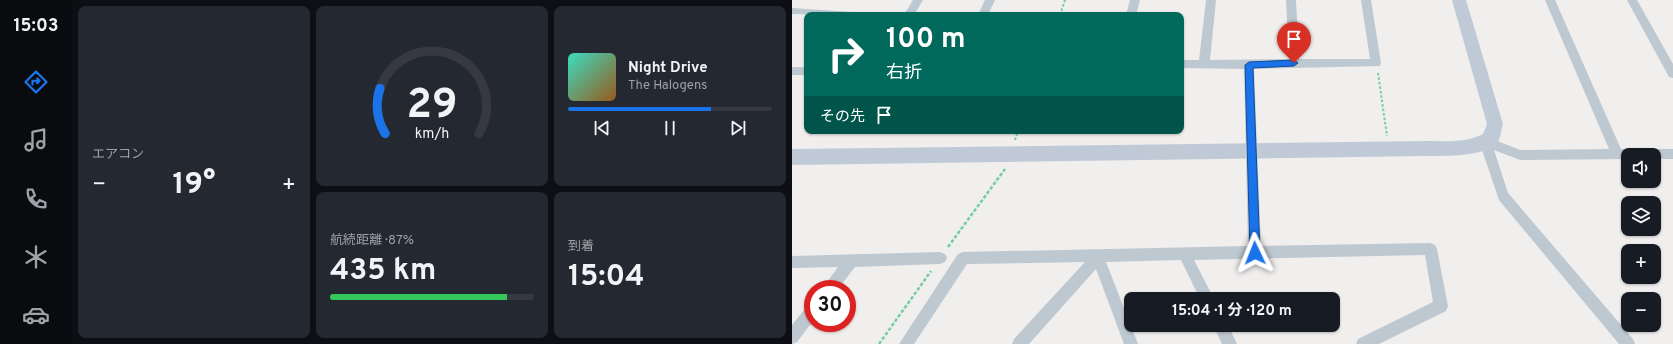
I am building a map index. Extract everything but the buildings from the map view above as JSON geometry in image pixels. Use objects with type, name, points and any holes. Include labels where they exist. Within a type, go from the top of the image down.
[{"type":"street","points":[[911,12],[918,0]]},
{"type":"street","points":[[984,12],[990,0]]},
{"type":"street","points":[[1132,12],[1135,0]]},
{"type":"street","points":[[1204,64],[1211,0]]},
{"type":"street","points":[[1291,0],[1294,63]]},
{"type":"street","points":[[1184,64],[1249,65],[1294,63],[1376,63],[1366,0]]},
{"type":"street","points":[[792,158],[1467,147],[1481,145],[1490,138],[1495,124],[1459,0]]},
{"type":"street","points":[[1550,0],[1617,154]]},
{"type":"street","points":[[1632,0],[1673,74]]},
{"type":"street","points":[[792,11],[807,12]]},
{"type":"street","points":[[1249,65],[1255,253]]},
{"type":"street","points":[[792,71],[804,71]]},
{"type":"street","points":[[1485,141],[1520,154],[1673,154]]},
{"type":"street","points":[[1485,141],[1503,196],[1628,344]]},
{"type":"street","points":[[906,344],[963,258],[1098,257],[1430,249],[1441,306],[1363,344]]},
{"type":"street","points":[[1185,255],[1204,292]]},
{"type":"street","points":[[1019,344],[1098,257]]},
{"type":"street","points":[[1098,257],[1131,344]]},
{"type":"street","points":[[792,262],[940,258]]},
{"type":"street","points":[[836,280],[851,261]]},
{"type":"street","points":[[792,337],[804,322]]},
{"type":"street","points":[[1224,332],[1230,344]]},
{"type":"path","points":[[1061,12],[1065,0]]},
{"type":"path","points":[[1376,63],[1387,136]]},
{"type":"path","points":[[1015,142],[1017,134]]},
{"type":"route","points":[[1255,253],[1249,65],[1294,63]]}]
